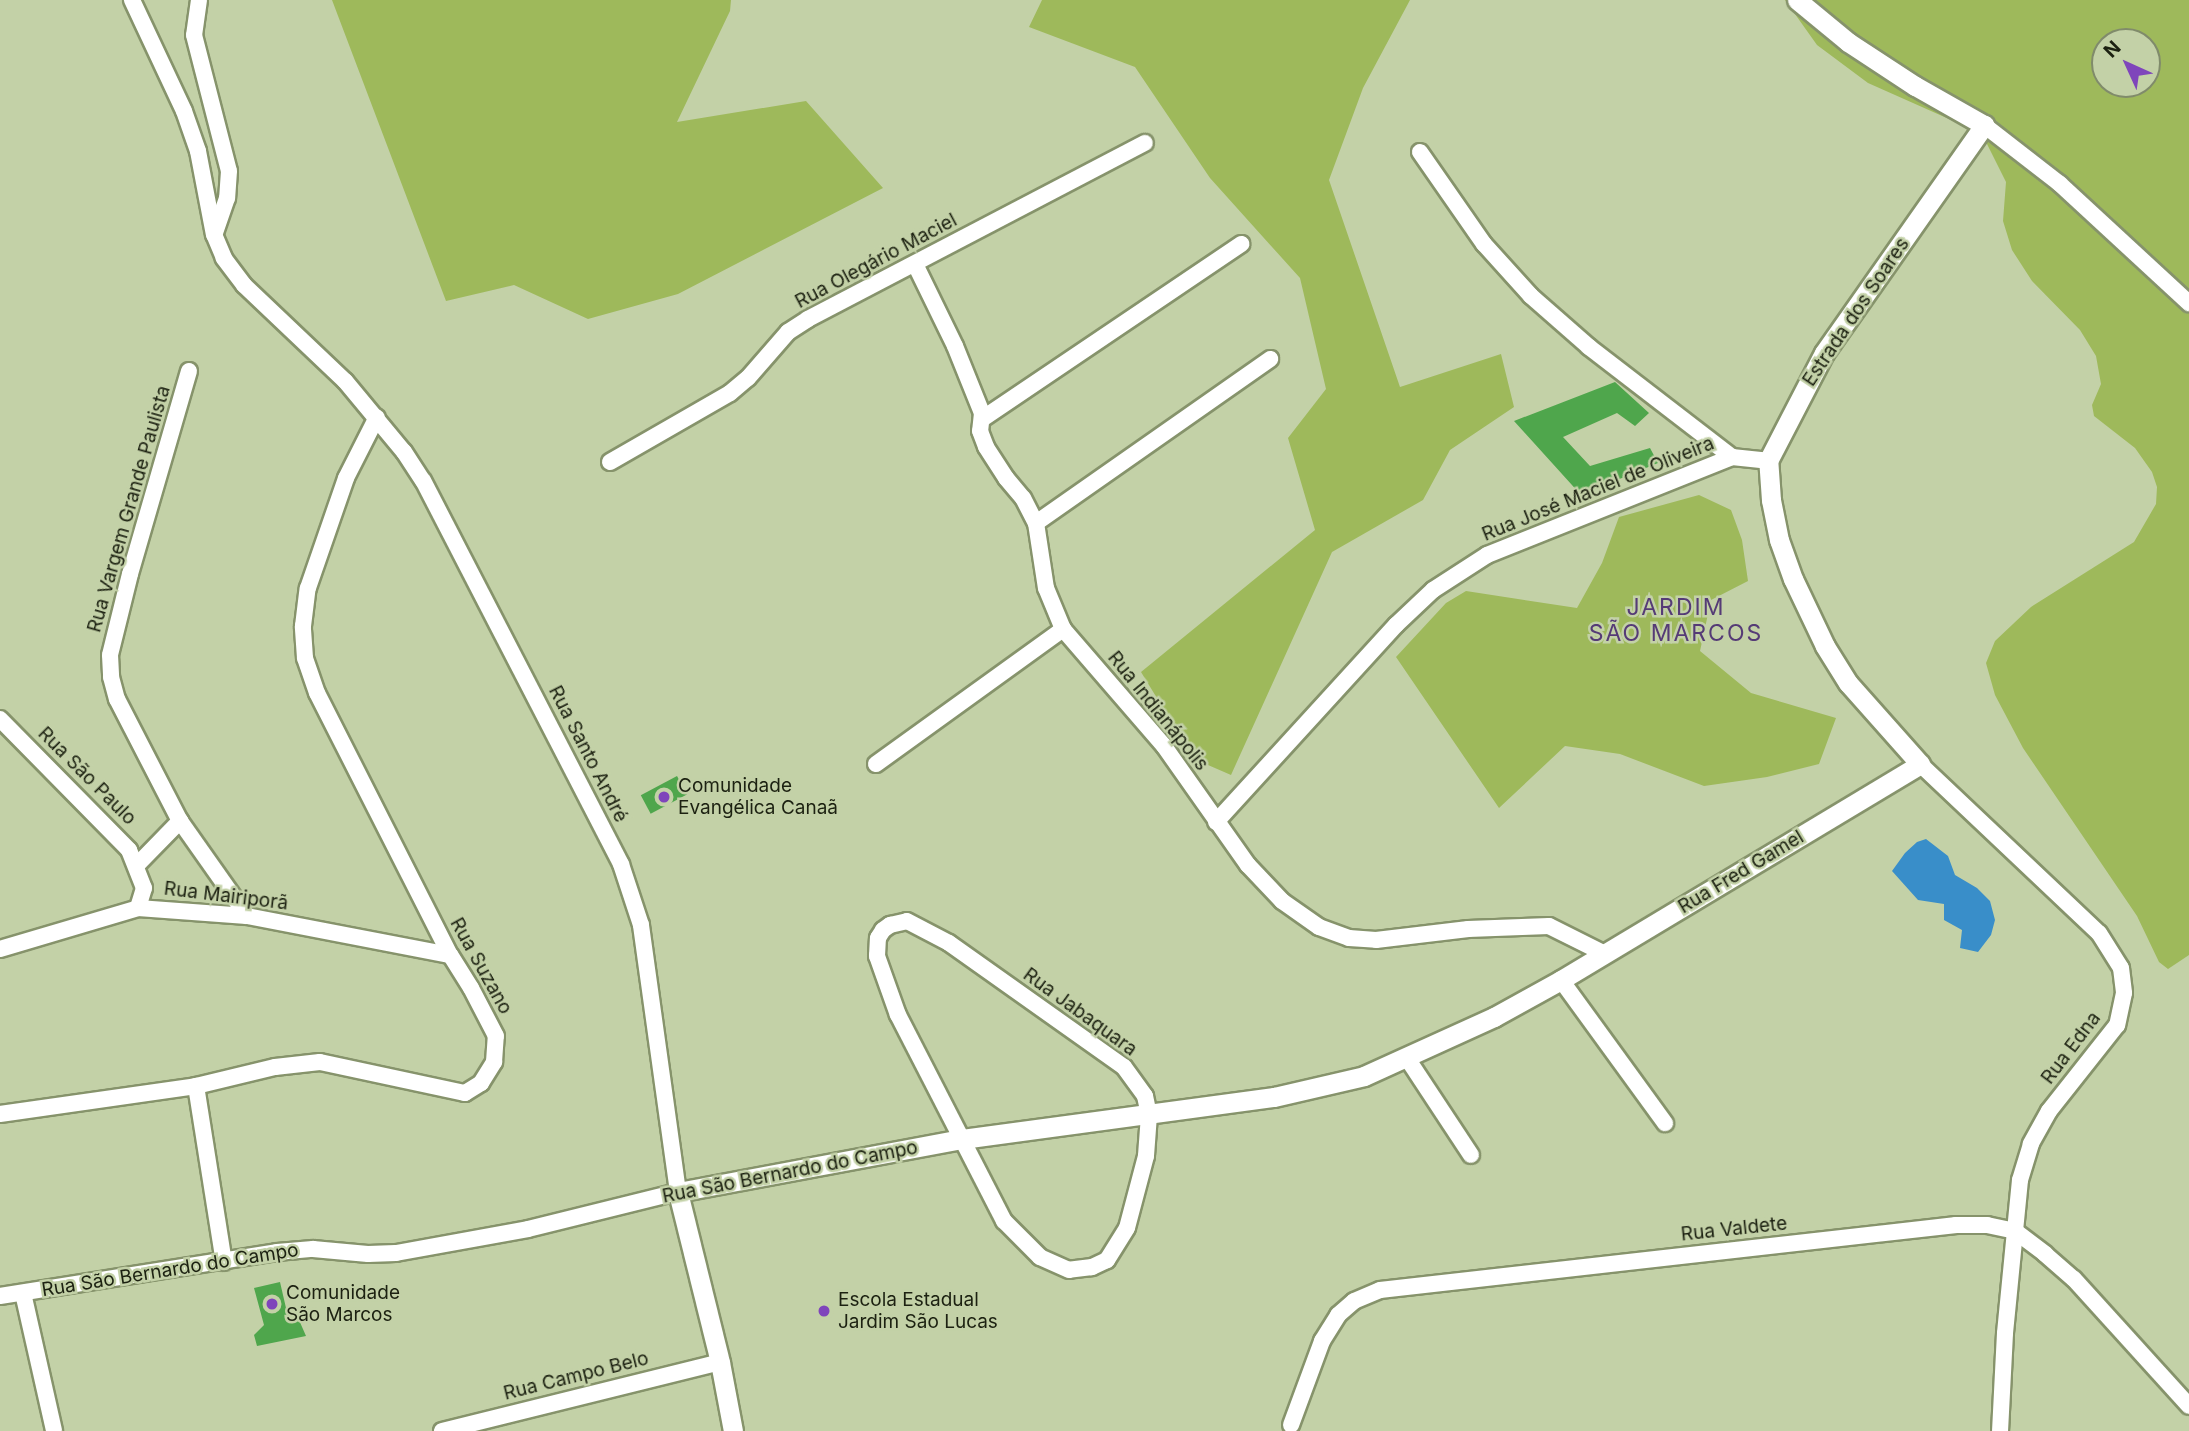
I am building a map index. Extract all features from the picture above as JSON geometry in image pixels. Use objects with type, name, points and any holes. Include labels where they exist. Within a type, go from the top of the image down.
[{"type":"street","name":"Rua Santo André","points":[[132,0],[184,111],[198,151],[214,235],[224,258],[244,285],[345,380],[377,417],[424,481],[621,864],[643,937],[678,1192]]},
{"type":"street","points":[[199,0],[194,34],[229,171],[227,198],[214,235]]},
{"type":"street","points":[[1797,0],[1859,50],[1984,125],[2060,184],[2189,303]]},
{"type":"street","name":"Estrada dos Soares","points":[[1920,764],[1848,683],[1825,646],[1793,579],[1780,540],[1771,500],[1769,461],[1824,353],[1984,125]]},
{"type":"street","name":"Rua Olegário Maciel","points":[[610,462],[707,409],[730,393],[748,378],[788,332],[808,319],[1145,143]]},
{"type":"street","points":[[1420,152],[1484,244],[1531,296],[1589,347],[1732,457]]},
{"type":"street","points":[[982,419],[1241,244]]},
{"type":"street","name":"Rua Indianápolis","points":[[915,264],[956,346],[982,413],[980,431],[986,447],[1023,498],[1036,523],[1046,587],[1063,629],[1164,746],[1248,865],[1282,901],[1319,927],[1349,939],[1376,940],[1468,929],[1549,926],[1605,954]]},
{"type":"street","points":[[1036,523],[1270,359]]},
{"type":"street","name":"Rua Vargem Grande Paulista","points":[[189,371],[130,574],[110,655],[117,699],[180,821],[247,915]]},
{"type":"street","name":"Rua Suzano","points":[[0,1114],[196,1086],[275,1067],[320,1062],[465,1093],[481,1083],[494,1062],[496,1036],[450,955],[317,694],[305,658],[303,626],[308,588],[346,478],[377,417]]},
{"type":"street","name":"Rua José Maciel de Oliveira","points":[[1216,822],[1325,700],[1433,590],[1488,555],[1732,457],[1769,461]]},
{"type":"street","points":[[876,764],[1063,629]]},
{"type":"street","name":"Rua São Paulo","points":[[0,719],[120,837],[137,865],[144,888],[138,908]]},
{"type":"street","name":"Rua Fred Gamel","points":[[1561,980],[1920,764]]},
{"type":"street","name":"Rua Edna","points":[[1920,764],[2099,933],[2121,968],[2124,993],[2117,1025],[2049,1111],[2031,1144],[2020,1180],[2000,1431]]},
{"type":"street","points":[[137,865],[180,821]]},
{"type":"street","name":"Rua Mairiporã","points":[[0,949],[138,908],[247,915],[450,955]]},
{"type":"street","name":"Rua Jabaquara","points":[[907,921],[938,936],[1124,1067],[1145,1096],[1149,1115],[1146,1156],[1127,1228],[1107,1260],[1092,1267],[1069,1270],[1040,1257],[1020,1241],[1004,1221],[898,1015],[877,956],[878,938],[883,930],[898,922],[907,921]]},
{"type":"street","points":[[1561,980],[1665,1123]]},
{"type":"street","name":"Rua São Bernardo do Campo","points":[[0,1296],[313,1249],[368,1254],[396,1253],[528,1228],[678,1192],[961,1139],[1149,1115],[1325,1087],[1407,1058],[1561,980]]},
{"type":"street","points":[[1407,1058],[1471,1155]]},
{"type":"street","points":[[196,1086],[224,1262]]},
{"type":"street","points":[[678,1192],[720,1362],[733,1431]]},
{"type":"street","name":"Rua Valdete","points":[[1291,1425],[1322,1341],[1338,1315],[1354,1301],[1380,1290],[1946,1226],[1987,1225],[2015,1231],[2074,1279],[2189,1406]]},
{"type":"street","points":[[23,1293],[54,1431]]},
{"type":"street","name":"Rua Campo Belo","points":[[442,1431],[720,1362]]},
{"type":"green space","points":[[332,0],[731,0],[730,11],[677,122],[806,101],[883,188],[678,294],[588,319],[514,285],[446,301]]},
{"type":"green space","points":[[1042,0],[1410,0],[1363,88],[1329,180],[1400,387],[1501,354],[1514,407],[1450,450],[1423,500],[1332,552],[1231,775],[1208,765],[1174,726],[1141,672],[1315,530],[1288,438],[1326,389],[1300,278],[1210,178],[1135,67],[1029,27]]},
{"type":"green space","points":[[1785,0],[2189,0],[2189,955],[2168,969],[2159,962],[2137,916],[2023,748],[1995,695],[1986,663],[1995,641],[2031,607],[2134,542],[2156,504],[2157,487],[2152,472],[2135,448],[2094,416],[2092,405],[2101,384],[2096,356],[2080,330],[2032,281],[2012,250],[2003,221],[2006,182],[1987,144],[1958,123],[1868,83],[1817,45]]},
{"type":"green space","points":[[1699,495],[1731,510],[1742,540],[1748,581],[1711,600],[1700,651],[1751,693],[1836,718],[1819,764],[1767,777],[1704,786],[1620,754],[1565,746],[1499,808],[1396,657],[1446,603],[1466,591],[1577,608],[1602,563],[1619,517]]},
{"type":"water","points":[[1926,839],[1948,856],[1955,875],[1977,888],[1990,901],[1995,920],[1991,935],[1978,952],[1960,948],[1962,930],[1944,920],[1944,904],[1918,900],[1892,871],[1905,853],[1917,842]]},
{"type":"building","points":[[1615,382],[1649,413],[1635,426],[1617,413],[1563,437],[1590,466],[1650,448],[1658,463],[1581,495],[1514,421]]},
{"type":"building","name":"Comunidade Evangélica Canaã","points":[[677,776],[687,795],[651,814],[641,795]]},
{"type":"building","name":"Comunidade São Marcos","points":[[280,1282],[289,1321],[299,1320],[306,1336],[257,1346],[254,1335],[264,1325],[254,1288]]},
{"type":"place","name":"Comunidade Evangélica Canaã","points":[[664,797]]},
{"type":"place","name":"Comunidade São Marcos","points":[[272,1304]]},
{"type":"place","name":"Escola Estadual Jardim São Lucas","points":[[824,1311]]},
{"type":"district","name":"JARDIM SÃO MARCOS","points":[[1676,620]]}]
